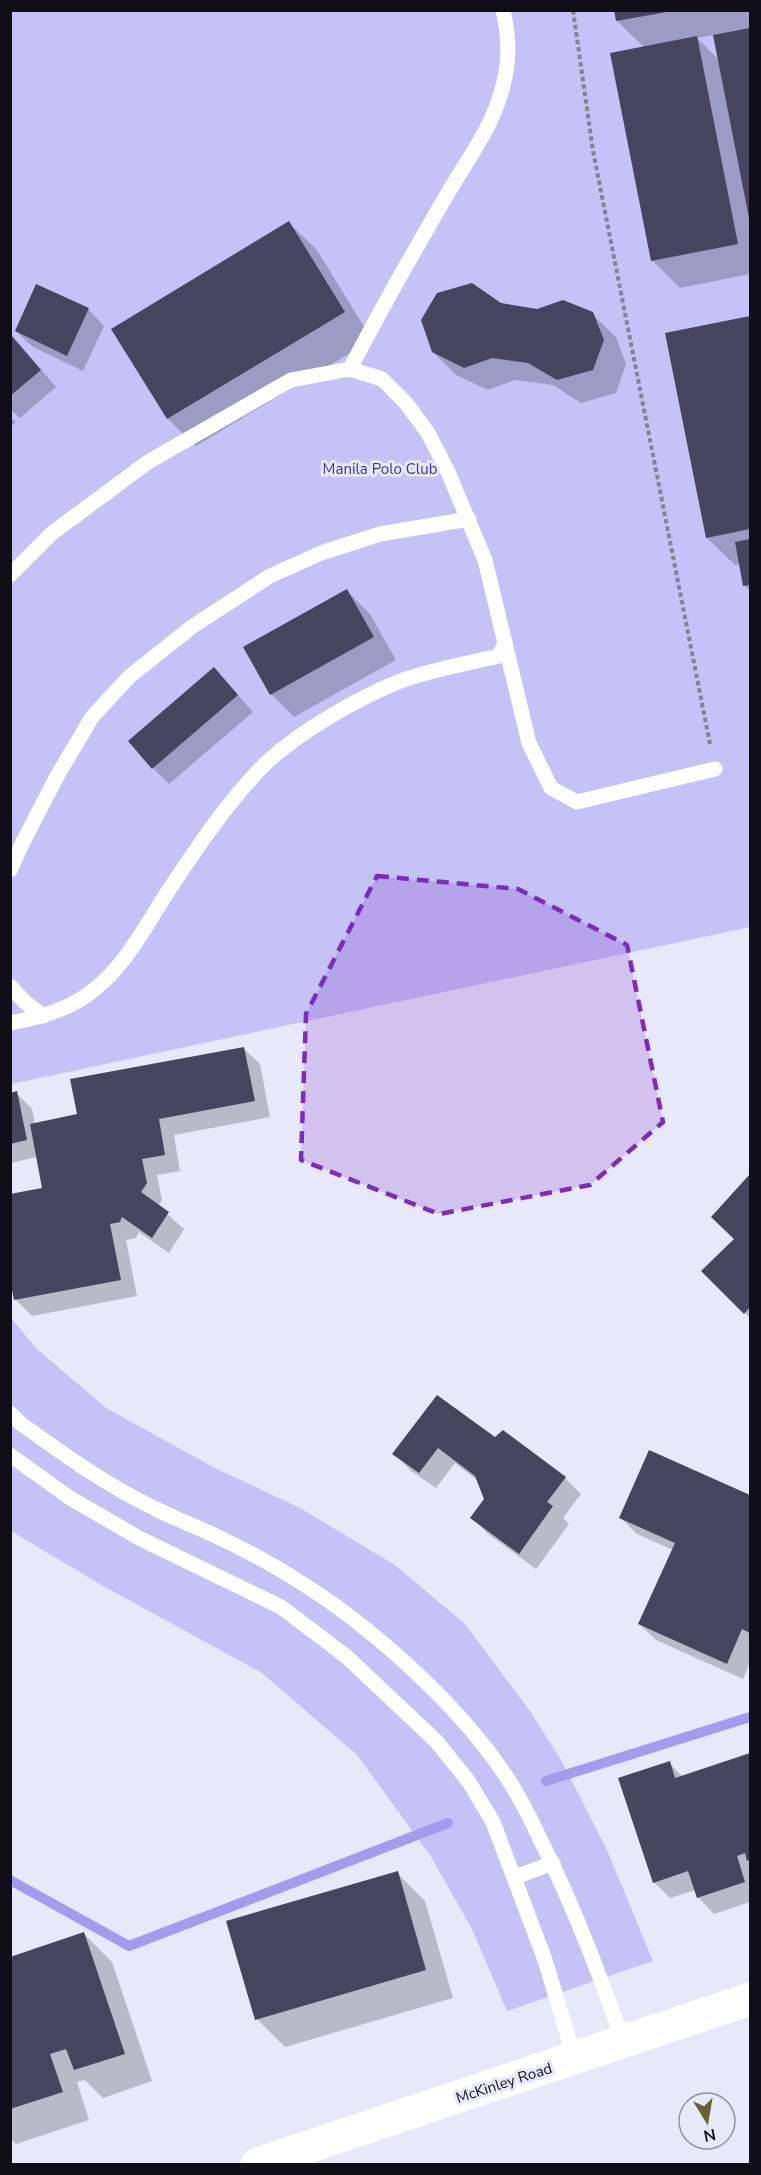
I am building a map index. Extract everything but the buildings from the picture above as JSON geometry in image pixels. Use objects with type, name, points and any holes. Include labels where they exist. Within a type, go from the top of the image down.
[{"type":"main road","name":"McKinley Road","points":[[257,2164],[575,2060],[750,1999]]},
{"type":"lane","points":[[350,369],[385,301],[500,98],[507,70],[509,39],[503,10]]},
{"type":"lane","points":[[10,575],[51,534],[148,462],[291,380],[350,369],[382,379],[406,403],[428,434],[448,472],[485,560],[530,743],[551,788],[577,802],[715,769]]},
{"type":"lane","points":[[10,870],[56,778],[92,717],[130,676],[193,626],[270,576],[321,553],[380,534],[469,519]]},
{"type":"lane","points":[[10,1023],[43,1016],[87,996],[116,970],[138,942],[216,820],[261,768],[299,737],[351,706],[398,682],[499,656],[505,643]]},
{"type":"lane","points":[[10,986],[43,1016]]},
{"type":"lane","points":[[10,1413],[20,1423],[88,1472],[153,1508],[226,1540],[301,1582],[369,1632],[428,1684],[499,1765],[525,1808],[552,1863],[590,1952],[624,2043]]},
{"type":"lane","points":[[10,1455],[70,1498],[139,1538],[281,1607],[347,1657],[436,1742],[469,1782],[494,1822],[545,1960],[575,2060]]},
{"type":"lane","points":[[515,1877],[552,1863]]},
{"type":"path","points":[[573,10],[593,150],[715,769]]},
{"type":"highlighted area","points":[[377,876],[518,889],[627,945],[663,1122],[590,1185],[439,1214],[301,1160],[306,1014]]},
{"type":"green space","name":"Manila Polo Club","points":[[10,11],[750,11],[750,927],[11,1084]]},
{"type":"green space","points":[[10,1317],[37,1349],[106,1408],[215,1468],[300,1508],[395,1565],[465,1624],[530,1711],[561,1760],[607,1850],[653,1961],[507,2011],[472,1929],[430,1855],[357,1755],[262,1673],[105,1587],[11,1531]]},
{"type":"waterway","points":[[546,1781],[750,1717]]},
{"type":"waterway","points":[[10,1880],[129,1946],[448,1823]]}]
